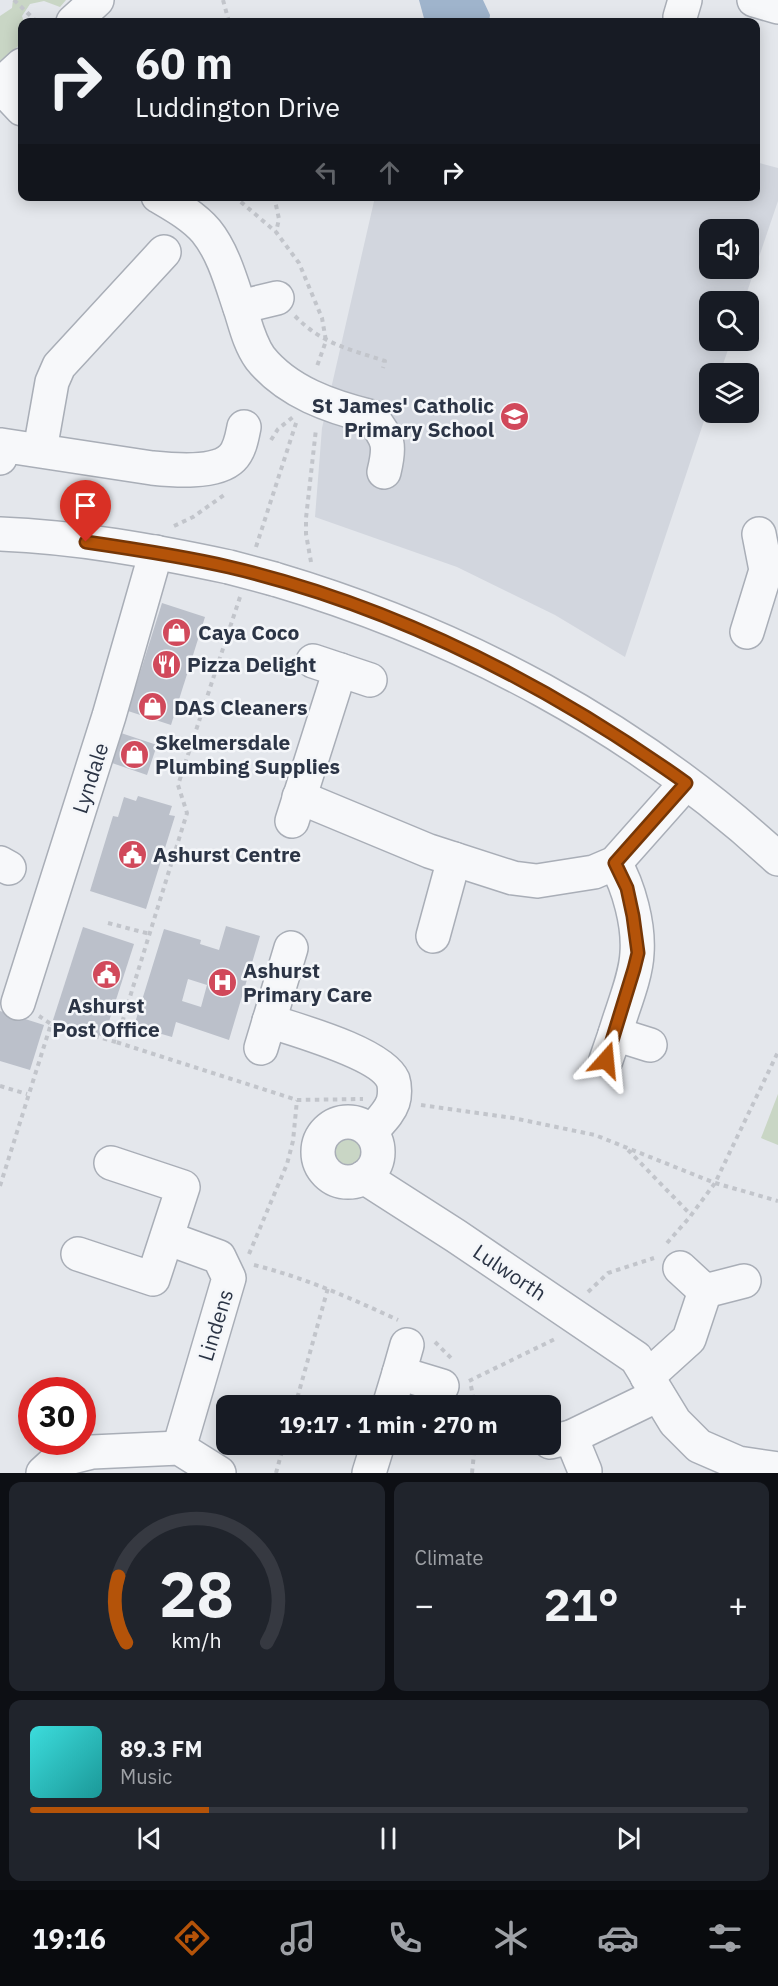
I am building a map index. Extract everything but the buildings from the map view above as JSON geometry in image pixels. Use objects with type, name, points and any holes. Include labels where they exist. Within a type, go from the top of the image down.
[{"type":"street","points":[[78,18],[98,0]]},
{"type":"street","points":[[754,0],[778,7]]},
{"type":"street","points":[[18,69],[0,85],[18,105]]},
{"type":"street","points":[[166,201],[180,209],[207,232],[222,260],[249,335],[261,358],[281,378],[296,400],[324,416],[372,417],[387,438],[389,453],[384,472]]},
{"type":"street","points":[[40,450],[52,382],[59,366],[164,252]]},
{"type":"street","points":[[240,307],[285,307]]},
{"type":"street","points":[[0,458],[0,445],[152,468],[189,470],[218,466],[232,458],[241,440],[244,427]]},
{"type":"street","points":[[0,534],[40,536],[156,552],[242,558],[274,579],[372,611],[465,650],[570,706],[686,783],[731,817],[778,859]]},
{"type":"street","points":[[747,632],[772,569],[759,534]]},
{"type":"street","name":"Lyndale","points":[[18,1003],[110,716],[156,552]]},
{"type":"street","points":[[341,670],[296,809],[513,878],[537,881],[594,872],[615,863],[686,783]]},
{"type":"street","points":[[433,936],[454,859]]},
{"type":"street","points":[[615,863],[627,888],[638,953],[610,1047],[650,1045]]},
{"type":"street","points":[[291,948],[265,1035],[336,1043],[379,1065],[387,1072],[393,1080],[395,1091],[393,1102],[371,1132]]},
{"type":"street","points":[[352,1122],[371,1132],[378,1147],[378,1156],[376,1165],[364,1178],[344,1182],[334,1179],[320,1163],[318,1153],[320,1143],[324,1134],[332,1127],[352,1122]]},
{"type":"street","points":[[78,1254],[153,1279],[183,1186],[111,1163]]},
{"type":"street","name":"Lulworth","points":[[364,1178],[456,1236],[636,1358],[675,1422],[699,1446],[704,1462],[738,1463],[778,1469]]},
{"type":"street","name":"Lindens","points":[[167,1238],[219,1257],[229,1278],[178,1448]]},
{"type":"street","points":[[680,1268],[705,1291]]},
{"type":"street","points":[[705,1291],[744,1281]]},
{"type":"street","points":[[585,1471],[561,1440],[653,1386],[689,1339],[705,1291]]},
{"type":"street","points":[[393,1395],[409,1344],[457,1376]]},
{"type":"street","points":[[43,1473],[56,1461],[92,1452],[178,1448],[219,1473]]},
{"type":"street","points":[[369,1473],[375,1455]]},
{"type":"path","points":[[14,0],[33,18]]},
{"type":"path","points":[[223,0],[228,18]]},
{"type":"path","points":[[275,201],[279,219],[276,232]]},
{"type":"path","points":[[285,307],[305,326],[326,341],[385,361],[383,368]]},
{"type":"path","points":[[242,558],[296,400]]},
{"type":"path","points":[[312,564],[306,534],[306,518],[324,416]]},
{"type":"path","points":[[116,1042],[187,813],[178,785],[238,603]]},
{"type":"path","points":[[108,923],[150,934]]},
{"type":"path","points":[[18,1003],[51,1024],[116,1042],[297,1100],[373,1099]]},
{"type":"path","points":[[0,1186],[27,1094],[51,1024]]},
{"type":"path","points":[[457,1376],[558,1338],[585,1295],[608,1273],[653,1259],[715,1183],[778,1052]]},
{"type":"path","points":[[0,1086],[27,1094]]},
{"type":"path","points":[[297,1100],[293,1141],[287,1164],[245,1263],[290,1274],[328,1288],[409,1344],[446,1351],[457,1376],[472,1388],[474,1395]]},
{"type":"path","points":[[416,1105],[523,1120],[595,1135],[715,1183],[778,1201]]},
{"type":"path","points":[[626,1148],[691,1215]]},
{"type":"path","points":[[298,1395],[328,1288]]},
{"type":"path","points":[[276,1473],[281,1455]]},
{"type":"path","points":[[472,1473],[474,1455]]},
{"type":"shaded area","name":"St James' Catholic Primary School","points":[[760,163],[778,168],[778,201],[759,257],[759,219],[699,219],[699,279],[751,279],[747,291],[699,291],[699,351],[728,351],[723,363],[699,363],[699,423],[703,423],[625,657],[555,615],[457,567],[315,517],[322,428],[374,201],[760,201]]},
{"type":"green space","points":[[13,0],[66,0],[60,7],[44,1],[30,4],[23,18],[18,18],[18,46],[0,61],[0,16],[12,8]]},
{"type":"green space","points":[[778,1094],[778,1145],[761,1138]]},
{"type":"green space","points":[[350,1133],[364,1139],[370,1153],[364,1167],[350,1173],[336,1167],[330,1153],[336,1139]]},
{"type":"water","points":[[419,0],[483,0],[490,15],[490,18],[424,18]]},
{"type":"place","name":"St James' Catholic Primary School","points":[[515,417]]},
{"type":"place","name":"Caya Coco","points":[[177,632]]},
{"type":"place","name":"Pizza Delight","points":[[166,664]]},
{"type":"place","name":"DAS Cleaners","points":[[153,707]]},
{"type":"place","name":"Skelmersdale Plumbing Supplies","points":[[134,754]]},
{"type":"place","name":"Ashurst Centre","points":[[132,854]]},
{"type":"place","name":"Ashurst Post Office","points":[[106,974]]},
{"type":"place","name":"Ashurst Primary Care","points":[[222,982]]},
{"type":"route","points":[[86,542],[156,552],[229,567],[316,591],[429,633],[523,679],[570,706],[686,783],[615,863],[627,888],[638,953],[606,1060]]}]
